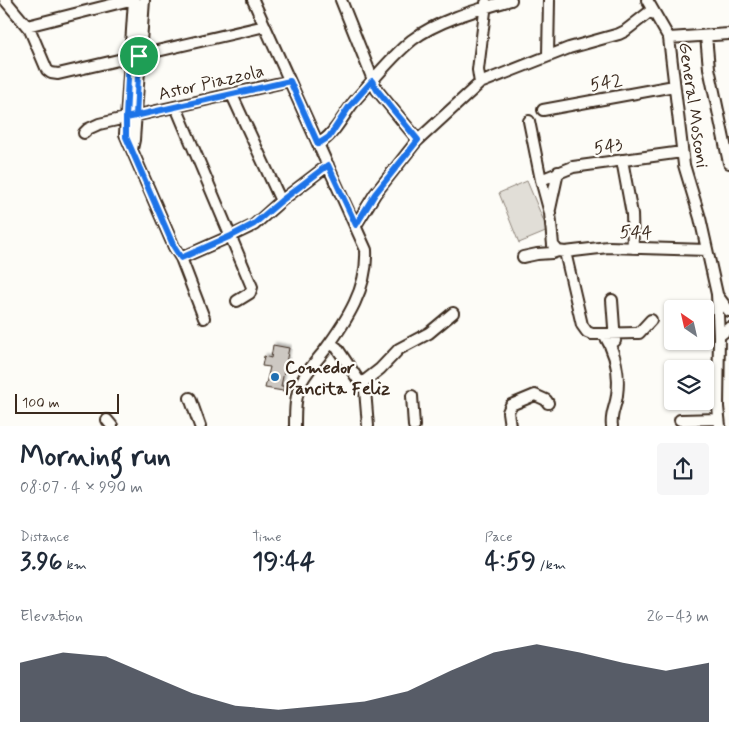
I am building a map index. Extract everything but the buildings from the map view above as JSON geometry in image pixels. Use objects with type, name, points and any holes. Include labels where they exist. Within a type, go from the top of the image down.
[{"type":"street","points":[[5,0],[27,26],[47,70],[58,74],[265,26]]},
{"type":"street","points":[[27,26],[132,0],[134,57],[131,117],[132,150],[174,247],[181,258],[204,318]]},
{"type":"street","points":[[134,57],[144,0]]},
{"type":"street","points":[[253,0],[366,250],[365,275],[354,305],[330,343],[306,374],[300,388],[294,426]]},
{"type":"street","points":[[341,0],[372,81],[377,90],[418,140]]},
{"type":"street","points":[[318,144],[329,137],[349,107],[393,57],[422,33],[486,4],[511,0]]},
{"type":"street","points":[[548,55],[549,0]]},
{"type":"street","points":[[480,83],[478,70],[486,4]]},
{"type":"street","points":[[356,225],[375,194],[418,140],[480,83],[548,55],[625,31],[649,5]]},
{"type":"street","name":"General Mosconi","points":[[649,5],[669,38],[682,152],[717,294],[720,422]]},
{"type":"street","points":[[669,38],[729,34]]},
{"type":"street","points":[[706,36],[709,68],[725,125],[729,163]]},
{"type":"street","name":"Astor Piazzola","points":[[84,133],[99,124],[290,81]]},
{"type":"street","name":"542","points":[[543,110],[674,86]]},
{"type":"street","points":[[232,95],[281,201]]},
{"type":"street","points":[[176,108],[252,287],[250,293],[237,301]]},
{"type":"street","points":[[529,121],[550,213],[553,246],[562,252],[582,325],[589,334],[615,334],[639,332],[651,320]]},
{"type":"street","name":"543","points":[[541,180],[573,167],[682,152]]},
{"type":"street","points":[[622,160],[632,214],[633,248]]},
{"type":"street","points":[[181,258],[254,224],[328,165]]},
{"type":"street","points":[[550,213],[558,172]]},
{"type":"street","name":"544","points":[[523,257],[599,248],[706,250]]},
{"type":"street","points":[[717,294],[729,311]]},
{"type":"street","points":[[612,300],[618,393],[612,413],[612,426]]},
{"type":"street","points":[[362,383],[380,370],[400,349],[429,332],[452,312]]},
{"type":"street","points":[[719,336],[729,328]]},
{"type":"street","points":[[604,334],[615,354]]},
{"type":"street","points":[[330,343],[337,348],[362,383],[366,395],[368,426]]},
{"type":"street","points":[[412,396],[414,426]]},
{"type":"street","points":[[510,426],[508,412],[511,405],[535,396],[546,400],[548,403]]},
{"type":"street","points":[[190,398],[200,426]]},
{"type":"street","points":[[680,420],[720,422]]},
{"type":"shaded area","points":[[527,181],[548,231],[519,243],[499,193]]},
{"type":"place","name":"Comedor Pancita Feliz","points":[[275,377]]},
{"type":"route","points":[[139,56],[129,58],[126,118],[232,95],[290,81],[318,144],[329,137],[349,107],[372,81],[377,90],[418,140],[375,194],[356,225],[328,165],[248,228],[181,258],[174,247],[126,137],[126,118],[136,116],[139,56]]}]
